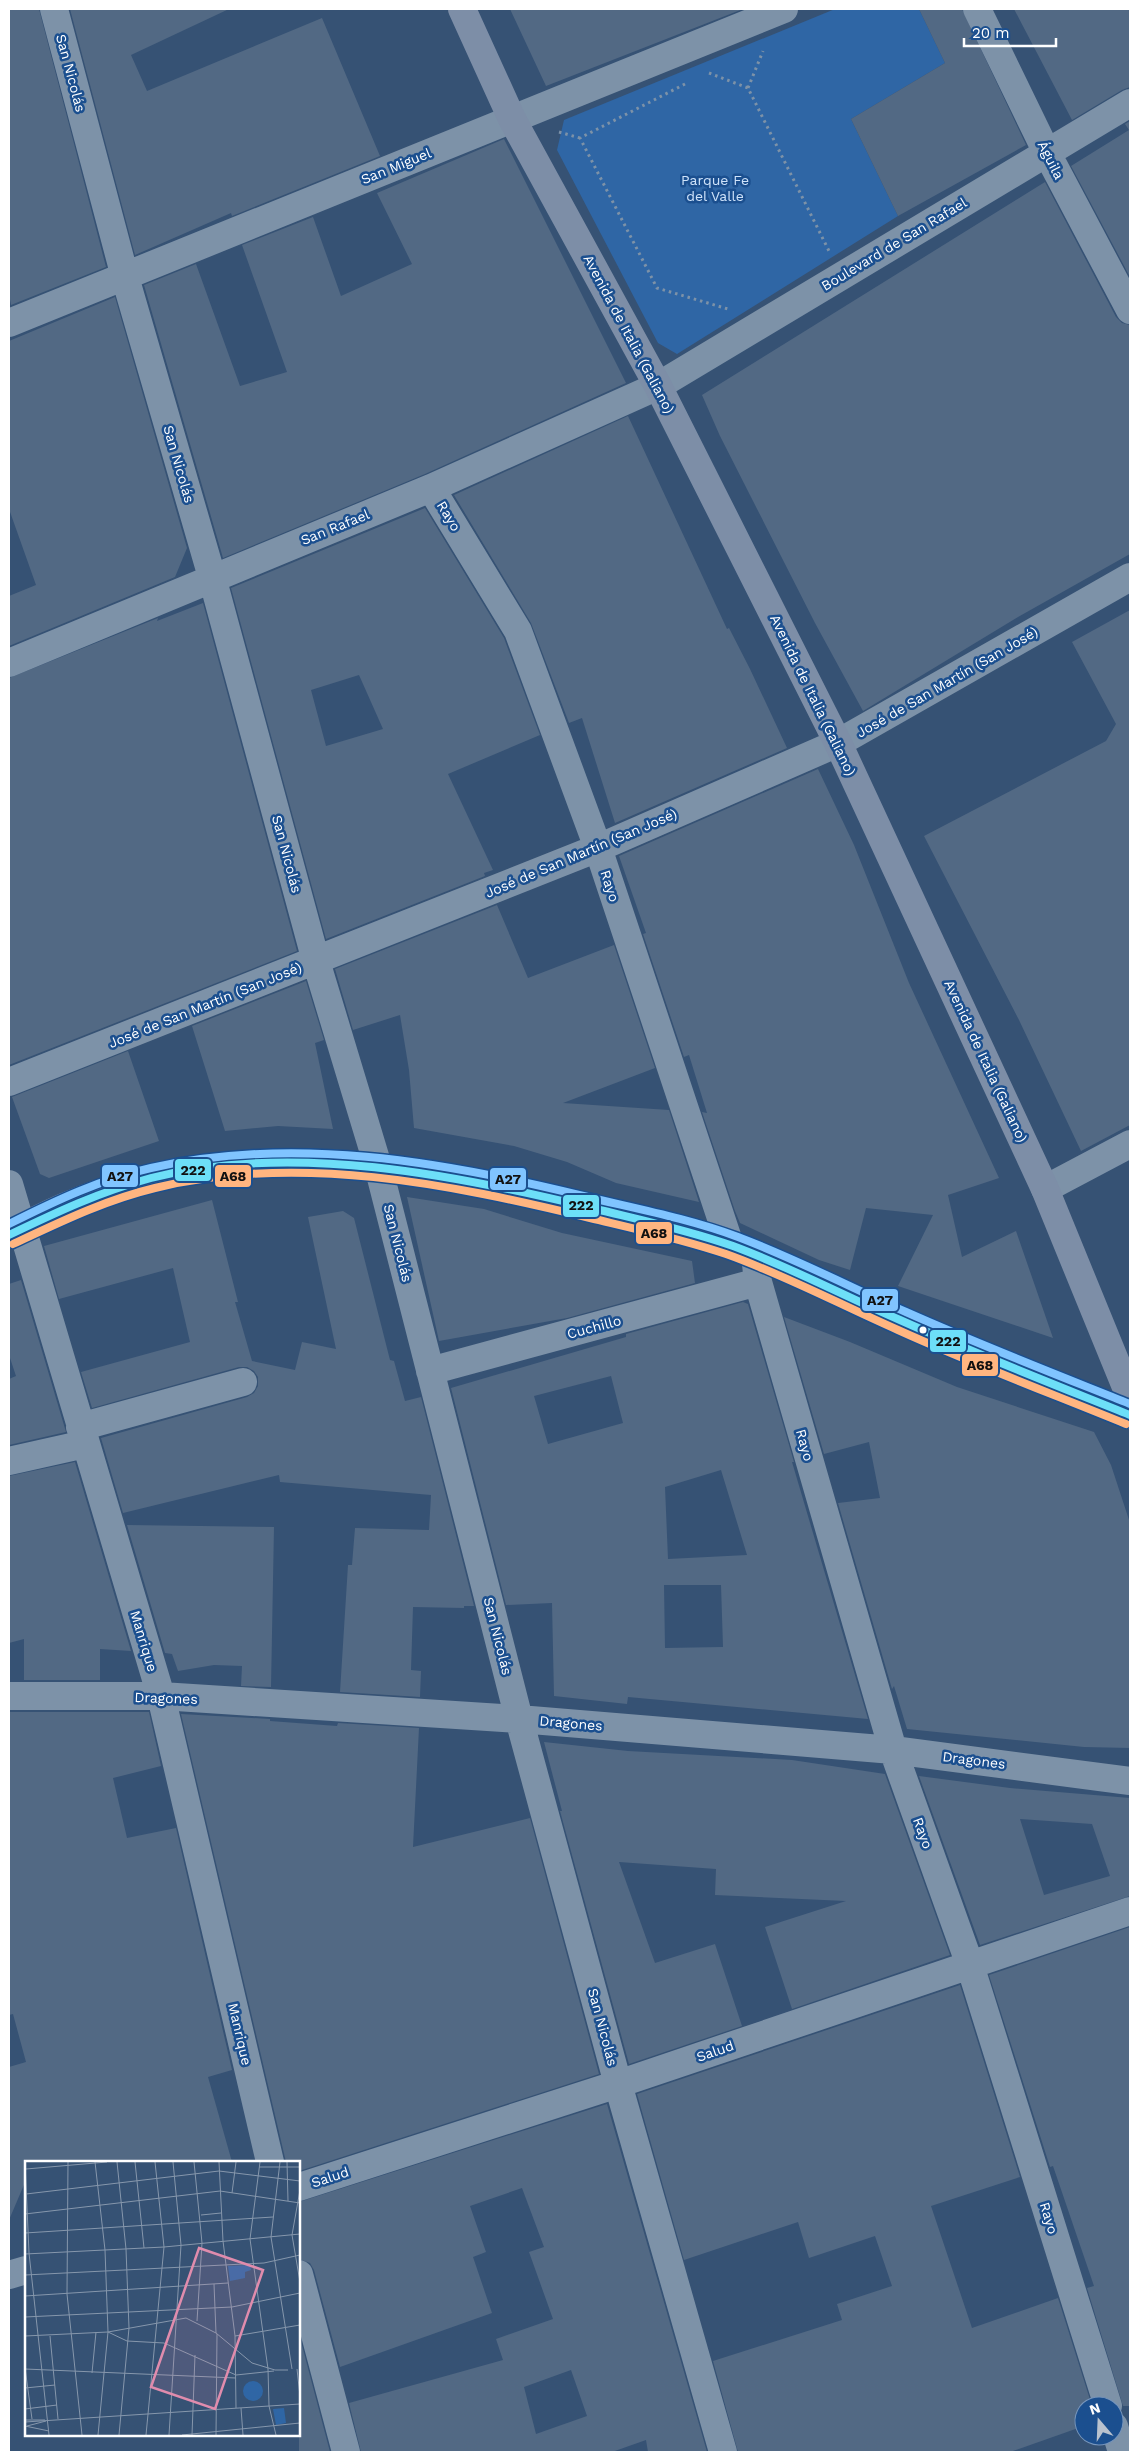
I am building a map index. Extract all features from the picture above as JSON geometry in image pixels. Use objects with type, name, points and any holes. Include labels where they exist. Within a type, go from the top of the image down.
[{"type":"main road","name":"Avenida de Italia (Galiano)","points":[[462,9],[512,119],[658,386],[838,744],[1045,1190],[1130,1397]]},
{"type":"main road","points":[[14,1231],[113,1189],[176,1172],[247,1163],[378,1166],[433,1173],[508,1188],[743,1250],[922,1330],[1130,1415]]},
{"type":"street","name":"San Nicolás","points":[[54,9],[125,277],[212,577],[316,961],[378,1166],[519,1719],[618,2084],[723,2452]]},
{"type":"street","name":"San Miguel","points":[[9,323],[784,9]]},
{"type":"street","name":"Águila","points":[[977,9],[1047,153],[1130,310]]},
{"type":"street","name":"Boulevard de San Rafael","points":[[658,386],[1130,103]]},
{"type":"street","name":"San Rafael","points":[[9,663],[212,577],[431,488],[658,386]]},
{"type":"street","name":"Rayo","points":[[431,488],[518,631],[743,1250],[758,1282],[893,1750],[970,1965],[1105,2396]]},
{"type":"street","name":"José de San Martín (San José)","points":[[9,1082],[598,848],[838,744],[1130,577]]},
{"type":"street","points":[[1045,1190],[1130,1144]]},
{"type":"street","name":"Manrique","points":[[9,1184],[14,1231],[83,1435],[161,1696],[270,2161]]},
{"type":"street","name":"Cuchillo","points":[[430,1371],[758,1282]]},
{"type":"street","points":[[9,1461],[243,1382]]},
{"type":"street","name":"Dragones","points":[[9,1696],[161,1696],[519,1719],[893,1750],[1130,1781]]},
{"type":"street","name":"Salud","points":[[300,2187],[618,2084],[1130,1911]]},
{"type":"street","points":[[9,2276],[25,2270]]},
{"type":"street","points":[[300,2278],[346,2452]]},
{"type":"path","points":[[707,72],[748,88],[841,276]]},
{"type":"path","points":[[690,81],[580,138],[656,288],[768,320]]},
{"type":"green space","name":"Parque Fe del Valle","points":[[835,9],[919,9],[945,63],[851,119],[898,216],[677,354],[658,343],[557,150],[564,120]]},
{"type":"building","points":[[9,9],[39,9],[106,267],[11,305],[9,294]]},
{"type":"building","points":[[70,9],[229,9],[131,55],[147,91],[322,18],[380,156],[232,216],[231,213],[135,255]]},
{"type":"building","points":[[510,9],[743,9],[546,86]]},
{"type":"building","points":[[919,9],[962,9],[1026,145],[898,216],[851,119],[945,63]]},
{"type":"building","points":[[1014,9],[1130,9],[1130,87],[1072,120]]},
{"type":"building","points":[[1130,121],[1130,277],[1071,166],[1129,130],[1125,124]]},
{"type":"building","points":[[504,139],[626,383],[425,474],[223,558],[144,285],[196,264],[240,386],[287,372],[242,245],[313,217],[341,296],[412,264],[377,193]]},
{"type":"building","points":[[1045,182],[1116,317],[1122,323],[1130,325],[1130,554],[1018,617],[863,711],[815,623],[720,436],[702,395]]},
{"type":"building","points":[[115,297],[187,548],[175,577],[9,646],[9,596],[36,585],[9,509],[9,341]]},
{"type":"building","points":[[628,416],[727,629],[729,628],[750,669],[787,748],[615,823],[582,718],[569,723],[531,623],[454,495]]},
{"type":"building","points":[[425,508],[504,638],[540,735],[448,774],[493,870],[484,873],[485,876],[326,939],[231,588]],"holes":[[[359,675],[383,729],[326,746],[311,690]]]},
{"type":"building","points":[[203,603],[297,951],[9,1065],[9,678],[158,618],[157,621]]},
{"type":"building","points":[[1130,610],[1130,1125],[1081,1151],[1019,1020],[924,836],[1106,741],[1116,724],[1072,642]]},
{"type":"building","points":[[818,769],[854,845],[909,983],[999,1178],[948,1195],[962,1257],[1016,1231],[1053,1338],[898,1286],[933,1215],[866,1208],[850,1270],[819,1260],[740,1223],[735,1211],[702,1112],[707,1113],[689,1055],[684,1057],[643,934],[646,933],[619,856]]},
{"type":"building","points":[[497,905],[528,978],[614,945],[655,1068],[563,1103],[669,1110],[699,1202],[616,1183],[567,1162],[514,1146],[414,1128],[409,1070],[400,1015],[353,1030],[335,969]]},
{"type":"building","points":[[306,981],[324,1040],[315,1043],[333,1129],[278,1126],[225,1131],[192,1026]]},
{"type":"building","points":[[128,1051],[159,1141],[49,1178],[40,1174],[12,1097]]},
{"type":"building","points":[[407,1197],[484,1209],[562,1233],[692,1261],[695,1283],[567,1318],[439,1341]]},
{"type":"building","points":[[212,1200],[238,1302],[235,1302],[252,1361],[295,1370],[302,1342],[336,1349],[308,1217],[343,1211],[354,1218],[390,1360],[394,1361],[405,1401],[421,1397],[474,1606],[464,1606],[464,1608],[413,1607],[411,1670],[421,1671],[420,1697],[340,1692],[348,1565],[352,1565],[355,1528],[429,1530],[431,1495],[280,1482],[279,1475],[123,1513],[101,1438],[247,1397],[254,1393],[258,1386],[258,1377],[254,1371],[247,1367],[239,1367],[92,1408],[81,1372],[190,1342],[173,1268],[59,1299],[44,1246]]},
{"type":"building","points":[[21,1280],[66,1432],[9,1445],[9,1379],[16,1376],[9,1355],[9,1284]]},
{"type":"building","points":[[743,1302],[748,1304],[794,1462],[792,1462],[868,1719],[628,1697],[627,1704],[554,1696],[552,1603],[506,1605],[451,1388],[626,1337],[626,1334]],"holes":[[[611,1376],[623,1423],[548,1444],[534,1396]],[[721,1470],[747,1555],[668,1559],[665,1487]],[[664,1585],[721,1585],[723,1647],[665,1648]]]},
{"type":"building","points":[[784,1317],[850,1342],[957,1387],[1094,1432],[1111,1465],[1130,1523],[1130,1748],[1084,1747],[907,1729],[894,1686],[892,1689],[838,1503],[880,1498],[869,1442],[824,1454]]},
{"type":"building","points":[[75,1462],[131,1651],[100,1649],[100,1680],[24,1680],[24,1639],[9,1643],[9,1476]]},
{"type":"building","points":[[127,1525],[274,1527],[271,1687],[241,1686],[242,1666],[214,1665],[178,1671],[172,1654],[165,1653]]},
{"type":"building","points":[[9,1712],[149,1712],[161,1766],[113,1778],[127,1838],[176,1828],[232,2070],[208,2077],[232,2161],[25,2161],[25,2182],[9,2220],[9,2067],[26,2062],[13,2014],[9,2015]]},
{"type":"building","points":[[181,1714],[270,1719],[270,1721],[337,1726],[338,1723],[419,1728],[413,1847],[530,1818],[599,2074],[300,2171],[300,2161],[286,2161]]},
{"type":"building","points":[[544,1742],[628,1751],[792,1760],[885,1774],[950,1955],[792,2009],[765,1927],[846,1901],[715,1895],[716,1869],[619,1862],[655,1963],[715,1944],[742,2026],[629,2064],[560,1811],[562,1811]]},
{"type":"building","points":[[919,1776],[1010,1788],[1130,1798],[1130,1896],[980,1945]],"holes":[[[1020,1819],[1092,1824],[1110,1876],[1044,1895]]]},
{"type":"building","points":[[1130,1927],[1130,2406],[1124,2406],[1124,2396],[1120,2396],[1087,2288],[1094,2286],[1053,2166],[1050,2167],[989,1975]]},
{"type":"building","points":[[960,1985],[1020,2177],[931,2206],[972,2328],[1058,2298],[1089,2396],[1074,2396],[1074,2430],[1010,2452],[738,2452],[713,2361],[842,2320],[837,2304],[892,2286],[875,2236],[809,2258],[798,2222],[684,2260],[637,2094]]},
{"type":"building","points":[[607,2104],[707,2452],[648,2452],[646,2440],[612,2452],[361,2452],[349,2403],[503,2360],[496,2339],[553,2319],[529,2252],[544,2247],[522,2188],[470,2206],[486,2252],[473,2257],[492,2313],[340,2367],[314,2270],[310,2263],[300,2259],[300,2202]],"holes":[[[571,2370],[587,2416],[536,2434],[524,2387]]]},
{"type":"building","points":[[300,2338],[330,2452],[299,2452],[300,2436]]},
{"type":"transit line","name":"A27","points":[[9,1224],[96,1184],[151,1168],[204,1159],[258,1154],[312,1154],[420,1163],[527,1183],[719,1230],[781,1254],[962,1336],[1130,1404]]},
{"type":"transit line","name":"222","points":[[9,1235],[96,1196],[151,1178],[205,1168],[261,1163],[318,1163],[375,1167],[432,1175],[543,1196],[716,1240],[775,1263],[957,1345],[1130,1415]]},
{"type":"transit line","name":"A68","points":[[13,1244],[83,1212],[118,1199],[155,1188],[209,1178],[264,1173],[319,1173],[429,1184],[483,1194],[659,1234],[726,1254],[748,1262],[955,1355],[1126,1424]]}]
